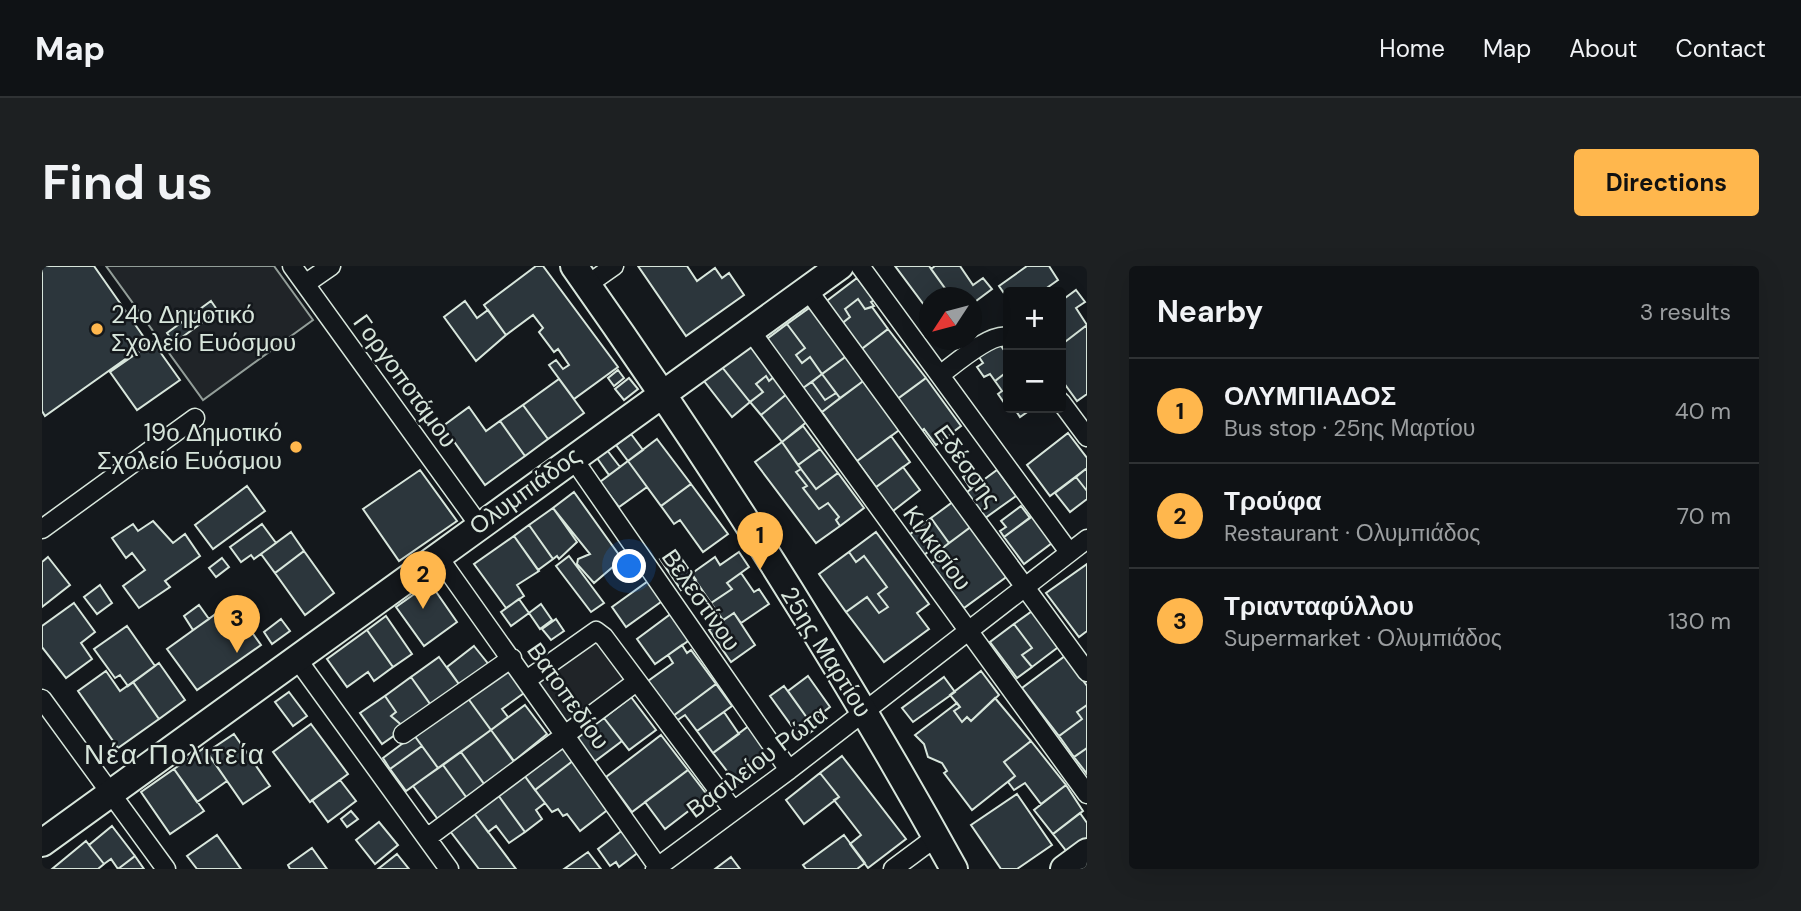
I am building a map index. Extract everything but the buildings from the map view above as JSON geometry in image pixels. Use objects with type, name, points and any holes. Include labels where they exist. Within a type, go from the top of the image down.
[{"type":"street","name":"Γοργοποτάμου","points":[[292,266],[479,526]]},
{"type":"street","points":[[305,284],[331,266]]},
{"type":"street","points":[[580,276],[614,266]]},
{"type":"street","name":"Ολυμπιάδος","points":[[42,843],[572,457],[840,266]]},
{"type":"street","points":[[860,266],[1069,552]]},
{"type":"street","name":"25ης Μαρτίου","points":[[580,276],[663,392],[864,713],[954,869]]},
{"type":"street","name":"Εδέσσης","points":[[807,289],[1087,672]]},
{"type":"street","name":"Κιλκισίου","points":[[750,330],[1087,794]]},
{"type":"street","points":[[940,375],[989,340],[1003,336]]},
{"type":"street","points":[[1066,409],[1087,437]]},
{"type":"street","points":[[43,527],[195,418]]},
{"type":"street","name":"Βελεστίνου","points":[[572,457],[789,770]]},
{"type":"street","name":"Βασιλείου Ρώτα","points":[[657,868],[864,713],[1087,539]]},
{"type":"street","name":"Βατοπεδίου","points":[[437,555],[528,679],[657,868]]},
{"type":"street","points":[[528,679],[596,631],[604,637],[733,810]]},
{"type":"street","points":[[403,734],[512,658]]},
{"type":"street","points":[[297,659],[427,838],[444,867]]},
{"type":"street","points":[[427,838],[566,737],[636,682]]},
{"type":"street","points":[[42,699],[166,869]]},
{"type":"street","points":[[893,869],[936,837]]},
{"type":"street","points":[[1064,869],[1087,852]]},
{"type":"shaded area","points":[[106,266],[274,266],[313,320],[203,400]]},
{"type":"shaded area","points":[[599,639],[629,681],[568,724],[538,682]]},
{"type":"place","name":"24ο Δημοτικό Σχολείο Ευόσμου","points":[[97,329]]},
{"type":"place","name":"19ο Δημοτικό Σχολείο Ευόσμου","points":[[296,447]]},
{"type":"place","name":"ΟΛΥΜΠΙΑΔΟΣ","points":[[760,570]]},
{"type":"place","name":"Τρούφα","points":[[423,609]]},
{"type":"place","name":"Τριανταφύλλου","points":[[237,653]]},
{"type":"district","name":"Νέα Πολιτεία","points":[[175,754]]}]
